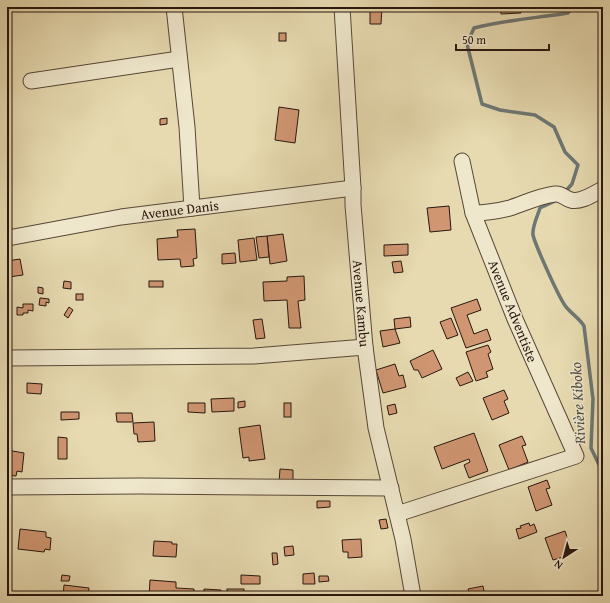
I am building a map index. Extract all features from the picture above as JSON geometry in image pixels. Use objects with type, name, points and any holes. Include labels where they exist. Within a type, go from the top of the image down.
[{"type":"street","points":[[174,7],[187,127],[192,208]]},
{"type":"street","name":"Avenue Kambu","points":[[342,7],[354,223],[365,346],[376,428],[397,514],[413,596]]},
{"type":"street","points":[[31,81],[179,59]]},
{"type":"street","name":"Avenue Adventiste","points":[[397,514],[576,456],[518,327],[473,213],[462,161]]},
{"type":"street","name":"Avenue Danis","points":[[8,238],[121,217],[353,188]]},
{"type":"street","points":[[473,213],[486,213],[501,210],[556,193],[575,201],[603,189]]},
{"type":"street","points":[[7,358],[254,356],[365,346]]},
{"type":"street","points":[[7,487],[147,486],[391,488]]},
{"type":"building","points":[[370,7],[382,7],[381,24],[370,24]]},
{"type":"building","points":[[500,7],[520,7],[521,13],[501,14]]},
{"type":"building","points":[[279,33],[286,33],[286,41],[279,41]]},
{"type":"building","points":[[279,107],[299,110],[295,143],[275,140]]},
{"type":"building","points":[[167,118],[167,124],[160,125],[160,119]]},
{"type":"building","points":[[449,206],[451,230],[430,232],[427,208]]},
{"type":"building","points":[[195,229],[197,258],[193,259],[194,266],[181,267],[180,259],[158,260],[157,239],[178,237],[177,230]]},
{"type":"building","points":[[283,234],[287,261],[270,264],[267,236]]},
{"type":"building","points":[[267,236],[269,257],[259,258],[256,237]]},
{"type":"building","points":[[254,238],[257,260],[240,262],[238,240]]},
{"type":"building","points":[[408,244],[408,255],[384,256],[384,245]]},
{"type":"building","points":[[235,253],[236,263],[222,264],[222,254]]},
{"type":"building","points":[[20,259],[23,275],[9,277],[7,261]]},
{"type":"building","points":[[401,261],[403,272],[394,273],[392,262]]},
{"type":"building","points":[[304,276],[305,300],[298,301],[301,328],[289,328],[287,300],[264,301],[263,282],[287,281],[287,277]]},
{"type":"building","points":[[64,281],[71,282],[71,289],[63,288]]},
{"type":"building","points":[[149,281],[163,281],[163,287],[149,287]]},
{"type":"building","points":[[38,287],[43,288],[43,294],[38,293]]},
{"type":"building","points":[[76,294],[83,294],[83,300],[76,300]]},
{"type":"building","points":[[40,298],[49,299],[49,303],[46,302],[46,306],[39,305]]},
{"type":"building","points":[[477,299],[481,310],[467,315],[474,334],[487,329],[491,340],[466,348],[451,308]]},
{"type":"building","points":[[23,304],[33,304],[33,311],[28,310],[28,313],[17,315],[17,307],[23,308]]},
{"type":"building","points":[[69,307],[73,310],[68,318],[64,315]]},
{"type":"building","points":[[410,317],[411,327],[395,329],[394,319]]},
{"type":"building","points":[[451,318],[458,335],[447,339],[440,322]]},
{"type":"building","points":[[262,319],[265,338],[256,339],[253,320]]},
{"type":"building","points":[[395,329],[400,343],[383,347],[380,331]]},
{"type":"building","points":[[488,345],[491,352],[488,354],[493,369],[486,372],[488,377],[476,381],[466,352]]},
{"type":"building","points":[[433,350],[442,369],[422,378],[418,370],[414,370],[410,361]]},
{"type":"building","points":[[395,364],[399,376],[403,375],[406,387],[383,393],[376,370]]},
{"type":"building","points":[[468,372],[473,381],[460,386],[456,378]]},
{"type":"building","points":[[27,383],[42,384],[41,394],[27,393]]},
{"type":"building","points":[[504,390],[508,399],[504,401],[509,413],[492,420],[483,398]]},
{"type":"building","points":[[234,398],[234,411],[212,412],[211,399]]},
{"type":"building","points":[[245,401],[245,407],[238,408],[238,402]]},
{"type":"building","points":[[188,403],[205,403],[205,413],[188,412]]},
{"type":"building","points":[[284,403],[291,403],[291,417],[284,417]]},
{"type":"building","points":[[395,404],[397,413],[389,415],[387,406]]},
{"type":"building","points":[[61,412],[79,412],[79,419],[61,420]]},
{"type":"building","points":[[116,413],[132,413],[133,422],[117,422]]},
{"type":"building","points":[[154,422],[155,441],[138,442],[137,434],[134,434],[133,423]]},
{"type":"building","points":[[260,425],[265,459],[249,461],[249,457],[243,458],[239,428]]},
{"type":"building","points":[[474,433],[488,471],[469,478],[464,465],[470,462],[469,459],[442,469],[434,447]]},
{"type":"building","points":[[522,436],[526,445],[522,446],[528,462],[509,470],[499,445]]},
{"type":"building","points":[[58,437],[67,438],[67,459],[58,459]]},
{"type":"building","points":[[7,450],[24,453],[22,472],[17,471],[16,476],[7,475]]},
{"type":"building","points":[[280,469],[293,470],[293,483],[279,483]]},
{"type":"building","points":[[547,480],[550,488],[546,489],[552,505],[536,511],[528,487]]},
{"type":"building","points":[[317,501],[330,501],[330,507],[317,508]]},
{"type":"building","points":[[386,519],[388,528],[381,529],[379,520]]},
{"type":"building","points":[[529,523],[530,526],[534,524],[537,532],[519,539],[516,529]]},
{"type":"building","points":[[20,529],[46,532],[46,537],[51,538],[50,550],[45,549],[44,552],[18,549]]},
{"type":"building","points":[[565,531],[570,555],[553,560],[545,538]]},
{"type":"building","points":[[361,539],[362,557],[348,558],[348,552],[343,552],[342,540]]},
{"type":"building","points":[[154,541],[172,542],[172,544],[177,544],[176,557],[153,556]]},
{"type":"building","points":[[293,546],[294,555],[285,556],[284,547]]},
{"type":"building","points":[[272,553],[277,553],[278,564],[273,565]]},
{"type":"building","points":[[314,573],[315,584],[303,584],[303,574]]},
{"type":"building","points":[[62,575],[70,576],[69,581],[61,581]]},
{"type":"building","points":[[241,575],[260,576],[260,584],[241,584]]},
{"type":"building","points":[[319,576],[328,576],[329,581],[319,582]]},
{"type":"building","points":[[150,580],[176,582],[176,588],[194,589],[194,596],[149,596]]},
{"type":"building","points":[[64,585],[89,588],[88,596],[63,596]]},
{"type":"building","points":[[483,586],[485,596],[470,596],[468,589]]},
{"type":"building","points":[[204,589],[221,590],[221,596],[204,596]]},
{"type":"building","points":[[227,589],[244,589],[244,596],[227,596]]},
{"type":"waterway","name":"Rivière Kiboko","points":[[564,193],[572,184],[578,165],[565,152],[554,127],[535,115],[500,110],[482,104],[467,44],[474,28],[509,21],[568,13],[573,7]]},
{"type":"waterway","name":"Rivière Kiboko","points":[[555,201],[540,208],[534,224],[533,235],[559,295],[567,308],[584,326],[593,399],[591,448],[603,473]]}]
